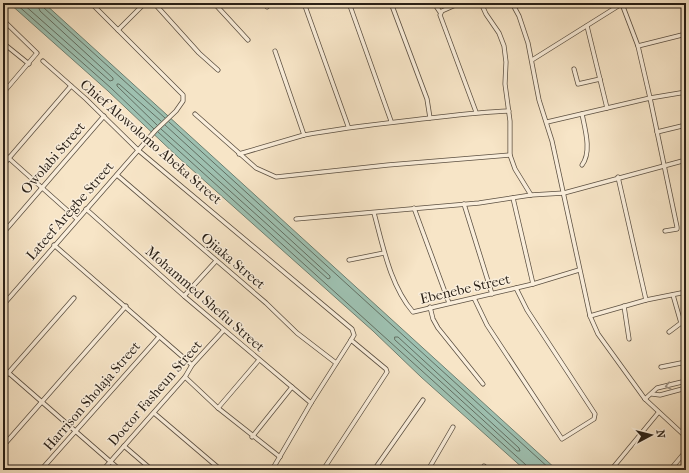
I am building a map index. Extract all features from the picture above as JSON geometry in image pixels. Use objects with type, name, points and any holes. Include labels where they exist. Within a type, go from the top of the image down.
[{"type":"street","points":[[91,3],[118,30],[145,3]]},
{"type":"street","points":[[154,3],[199,53],[218,70]]},
{"type":"street","points":[[214,3],[248,40]]},
{"type":"street","points":[[349,3],[391,121]]},
{"type":"street","points":[[391,3],[427,99],[430,118]]},
{"type":"street","points":[[434,3],[440,12],[476,112]]},
{"type":"street","points":[[440,12],[460,3]]},
{"type":"street","points":[[481,3],[486,14],[499,33],[504,46],[506,62],[505,84],[509,111],[510,155],[515,169],[531,195]]},
{"type":"street","points":[[512,3],[519,16],[532,60],[539,100],[547,122],[564,193],[590,316],[598,334],[645,399],[658,413],[686,437]]},
{"type":"street","points":[[532,60],[623,3],[638,46],[678,227],[677,229],[665,231]]},
{"type":"street","points":[[305,6],[348,126]]},
{"type":"street","points":[[3,20],[37,53],[3,93]]},
{"type":"street","points":[[588,26],[607,108]]},
{"type":"street","name":"Lateef Aregbe Street","points":[[3,305],[77,219],[147,140],[176,111],[183,101],[183,95],[118,30]]},
{"type":"street","points":[[638,46],[686,34]]},
{"type":"street","points":[[3,43],[28,64]]},
{"type":"street","points":[[275,51],[304,135]]},
{"type":"street","name":"Chief Alowolomo Abeka Street","points":[[43,61],[104,116],[138,150],[353,330],[354,334],[351,340]]},
{"type":"street","points":[[574,69],[578,84],[600,79]]},
{"type":"street","points":[[3,165],[71,86]]},
{"type":"street","points":[[547,122],[650,98],[686,92]]},
{"type":"street","points":[[239,154],[304,135],[348,126],[476,112],[509,111]]},
{"type":"street","points":[[195,114],[256,168],[276,177],[388,164],[510,155]]},
{"type":"street","points":[[582,114],[587,148],[587,159],[582,164]]},
{"type":"street","name":"Owolabi Street","points":[[3,233],[104,116]]},
{"type":"street","points":[[657,132],[686,125]]},
{"type":"street","points":[[3,153],[77,219]]},
{"type":"street","points":[[296,219],[464,204],[531,195],[564,193],[618,177],[686,160]]},
{"type":"street","name":"Ojiaka Street","points":[[117,175],[266,303],[297,333],[336,363]]},
{"type":"street","points":[[618,177],[646,300]]},
{"type":"street","points":[[514,198],[533,284]]},
{"type":"street","points":[[464,204],[492,294]]},
{"type":"street","points":[[414,208],[449,303]]},
{"type":"street","name":"Mohammed Shefiu Street","points":[[86,209],[184,296],[311,403]]},
{"type":"street","name":"Ebenebe Street","points":[[374,212],[384,253],[396,285],[410,310],[413,312],[533,284],[580,270]]},
{"type":"street","points":[[54,246],[126,306],[158,337],[192,365]]},
{"type":"street","points":[[349,260],[384,253]]},
{"type":"street","points":[[184,296],[216,261]]},
{"type":"street","points":[[474,298],[487,325],[562,439],[594,419],[595,414],[527,310],[516,288]]},
{"type":"street","points":[[590,316],[646,300],[686,292]]},
{"type":"street","points":[[668,332],[681,323],[673,295]]},
{"type":"street","points":[[3,378],[74,298]]},
{"type":"street","points":[[3,446],[126,306]]},
{"type":"street","points":[[624,306],[629,339]]},
{"type":"street","points":[[430,307],[433,319],[438,328],[483,384]]},
{"type":"street","name":"Doctor Fasheun Street","points":[[104,470],[185,377],[192,365],[224,330]]},
{"type":"street","name":"Harrison Sholaja Street","points":[[41,470],[158,337]]},
{"type":"street","points":[[272,470],[311,403],[351,340],[388,371],[323,470]]},
{"type":"street","points":[[218,408],[259,360]]},
{"type":"street","points":[[661,367],[686,362]]},
{"type":"street","points":[[3,368],[120,470]]},
{"type":"street","points":[[185,377],[252,437],[280,457]]},
{"type":"street","points":[[645,399],[657,388],[686,381]]},
{"type":"street","points":[[252,437],[292,387]]},
{"type":"street","points":[[652,394],[660,395],[686,388]]},
{"type":"street","points":[[374,470],[423,400]]},
{"type":"street","points":[[154,413],[221,470]]},
{"type":"street","points":[[611,470],[658,413]]},
{"type":"street","points":[[428,470],[453,427]]},
{"type":"street","points":[[124,446],[152,470]]},
{"type":"street","points":[[670,470],[686,451]]},
{"type":"street","points":[[482,470],[484,466]]},
{"type":"water","points":[[9,3],[44,3],[557,470],[525,470]]}]
